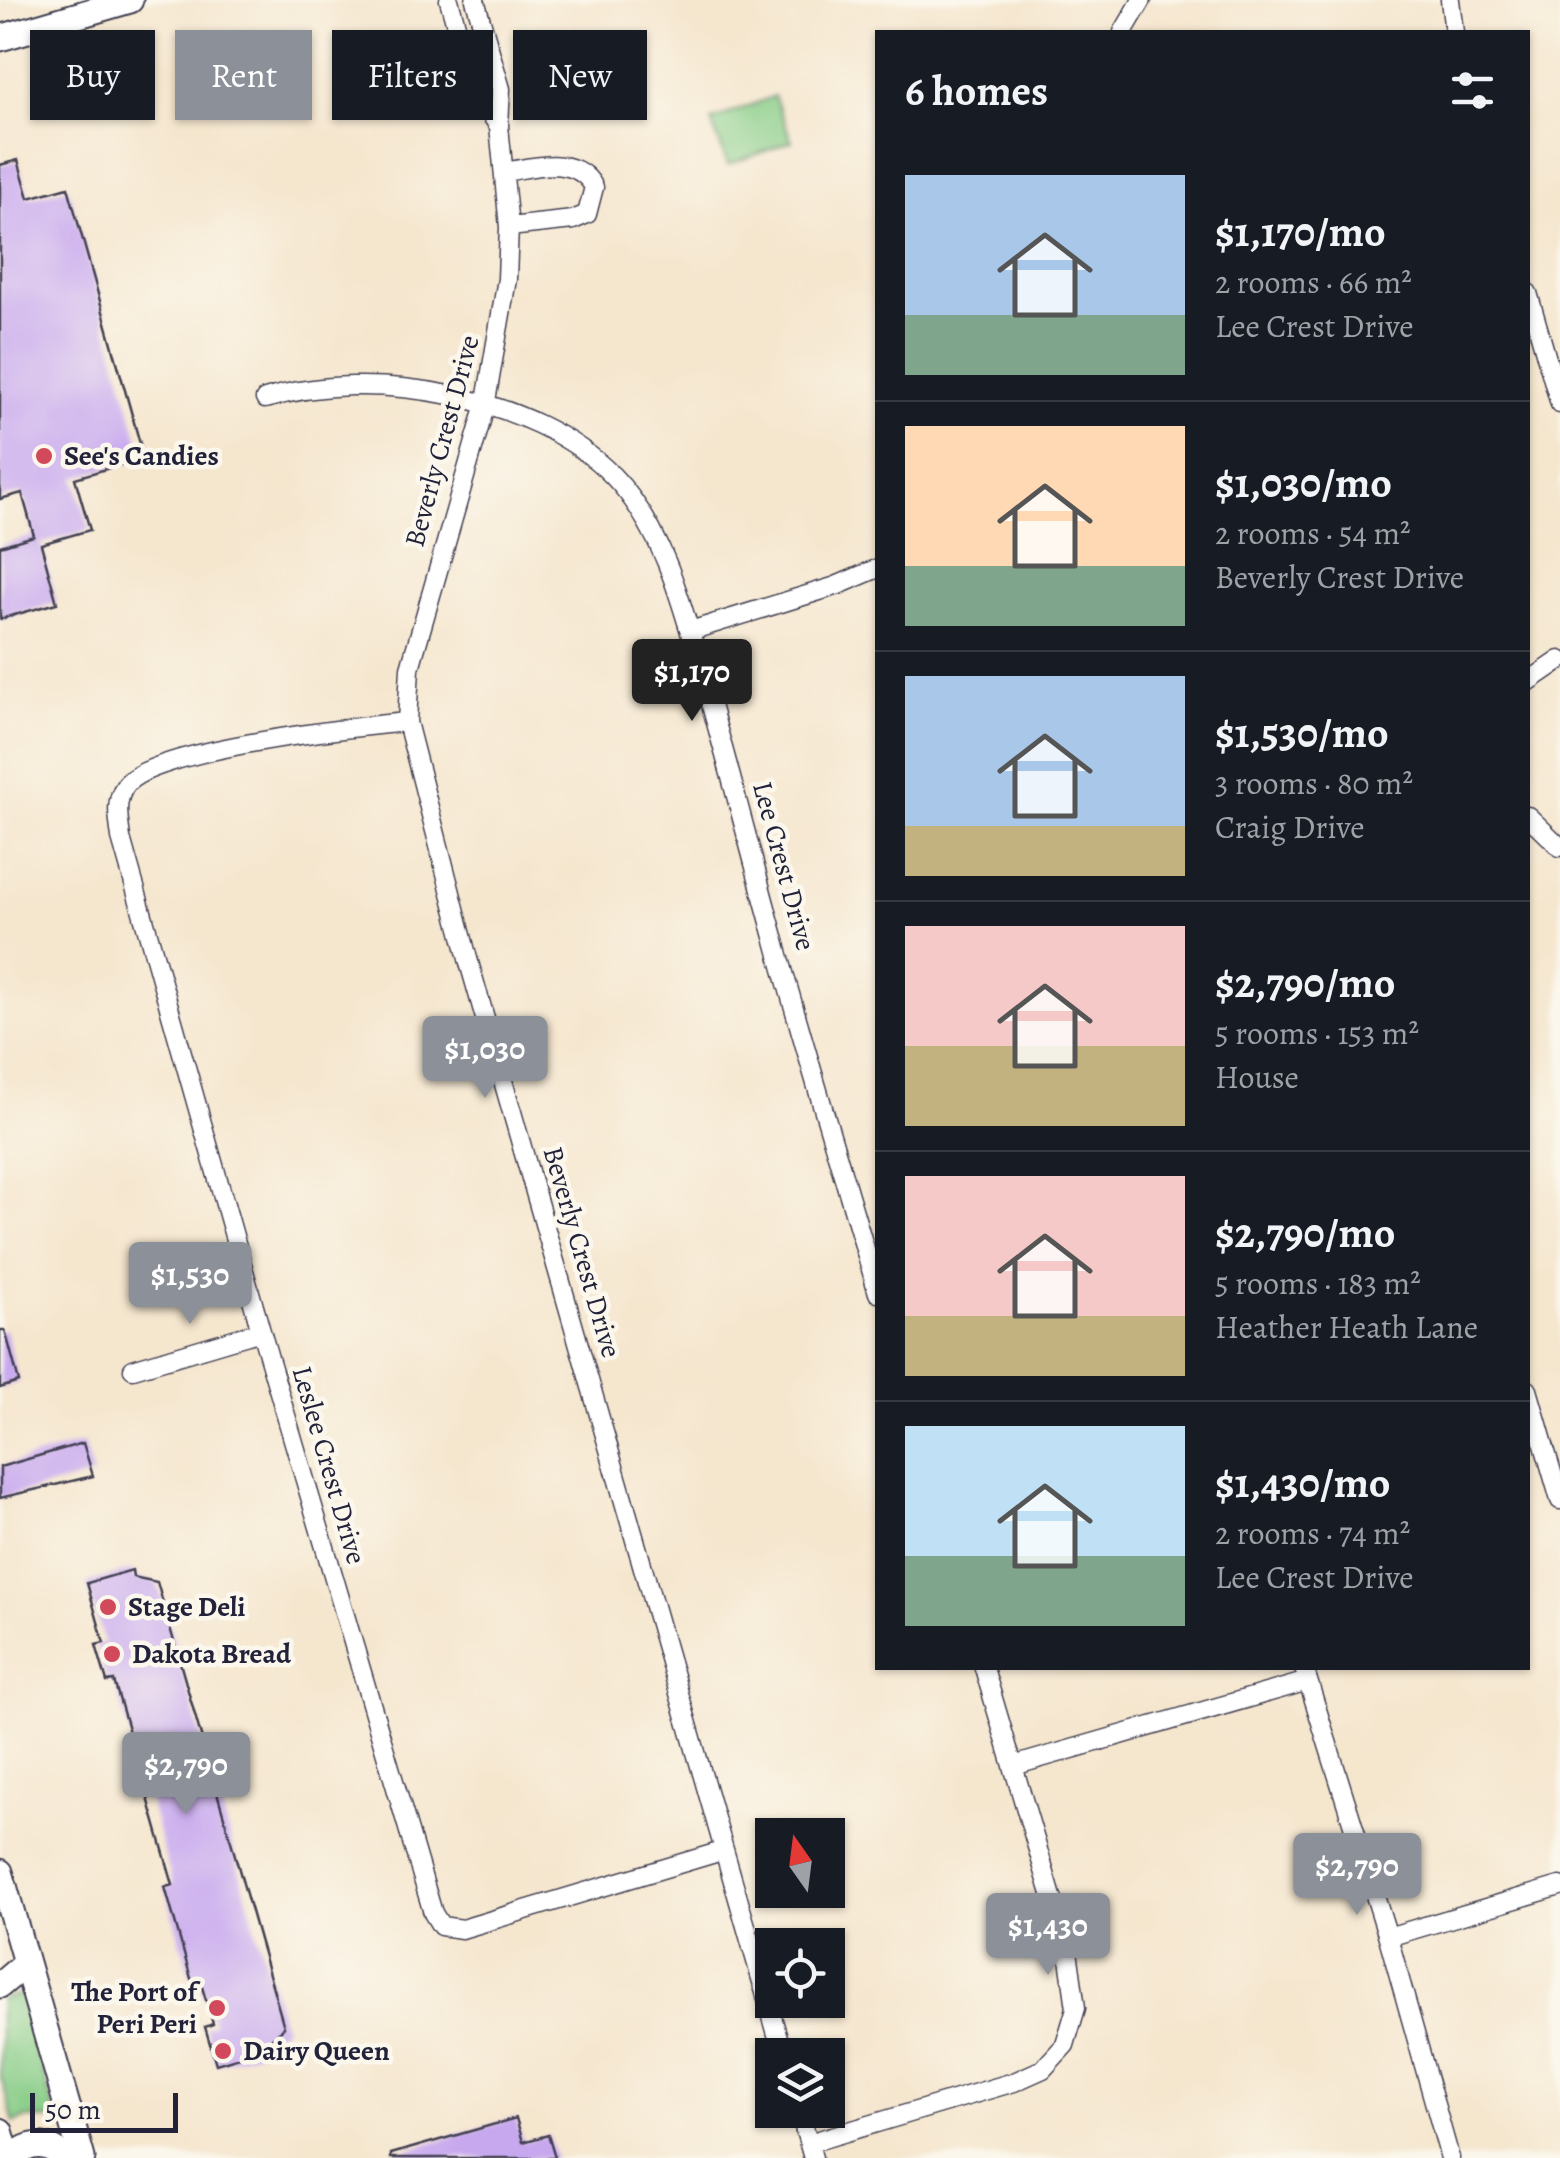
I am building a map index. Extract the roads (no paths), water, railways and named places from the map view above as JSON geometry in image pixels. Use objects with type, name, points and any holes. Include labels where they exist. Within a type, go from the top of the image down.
[{"type":"main road","points":[[0,38],[130,0]]},
{"type":"main road","points":[[0,1872],[82,2158]]},
{"type":"main road","points":[[0,1984],[26,1963]]},
{"type":"main road","points":[[0,2131],[10,2158],[29,2147],[42,2146],[54,2147],[64,2158]]},
{"type":"street","name":"Beverly Crest Drive","points":[[449,0],[457,30]]},
{"type":"street","name":"Beverly Crest Drive","points":[[475,0],[501,89],[499,126],[509,227],[507,279],[485,407],[410,668],[407,722],[468,960],[777,2038]]},
{"type":"street","points":[[1124,30],[1142,0]]},
{"type":"street","points":[[1450,0],[1454,30]]},
{"type":"street","points":[[457,30],[481,23]]},
{"type":"street","name":"Beverly Crest Drive","points":[[493,118],[499,126]]},
{"type":"street","points":[[504,172],[554,165],[587,173],[594,186],[587,214],[573,220],[509,227]]},
{"type":"street","points":[[1530,299],[1560,404]]},
{"type":"street","name":"Lee Crest Drive","points":[[265,399],[338,384],[390,386],[485,407],[557,435],[612,475],[655,533],[690,631],[875,1282]]},
{"type":"street","points":[[690,631],[836,586],[875,569]]},
{"type":"street","points":[[1530,681],[1560,660]]},
{"type":"street","name":"Leslee Crest Drive","points":[[407,722],[307,732],[152,768],[125,784],[118,806],[122,838],[423,1887],[441,1926],[462,1929],[482,1924],[722,1851]]},
{"type":"street","points":[[1530,818],[1560,847]]},
{"type":"street","points":[[133,1368],[261,1330]]},
{"type":"street","points":[[1530,1397],[1560,1500]]},
{"type":"street","points":[[811,2151],[1014,2082],[1043,2069],[1065,2045],[1076,2008],[1068,1950],[985,1670]]},
{"type":"street","points":[[1013,1766],[1306,1674],[1388,1937],[1450,2158]]},
{"type":"street","points":[[1388,1937],[1560,1886]]},
{"type":"place","name":"See's Candies","points":[[44,456]]},
{"type":"place","name":"Stage Deli","points":[[108,1607]]},
{"type":"place","name":"Dakota Bread","points":[[112,1654]]},
{"type":"place","name":"The Port of Peri Peri","points":[[217,2008]]},
{"type":"place","name":"Dairy Queen","points":[[223,2051]]}]
